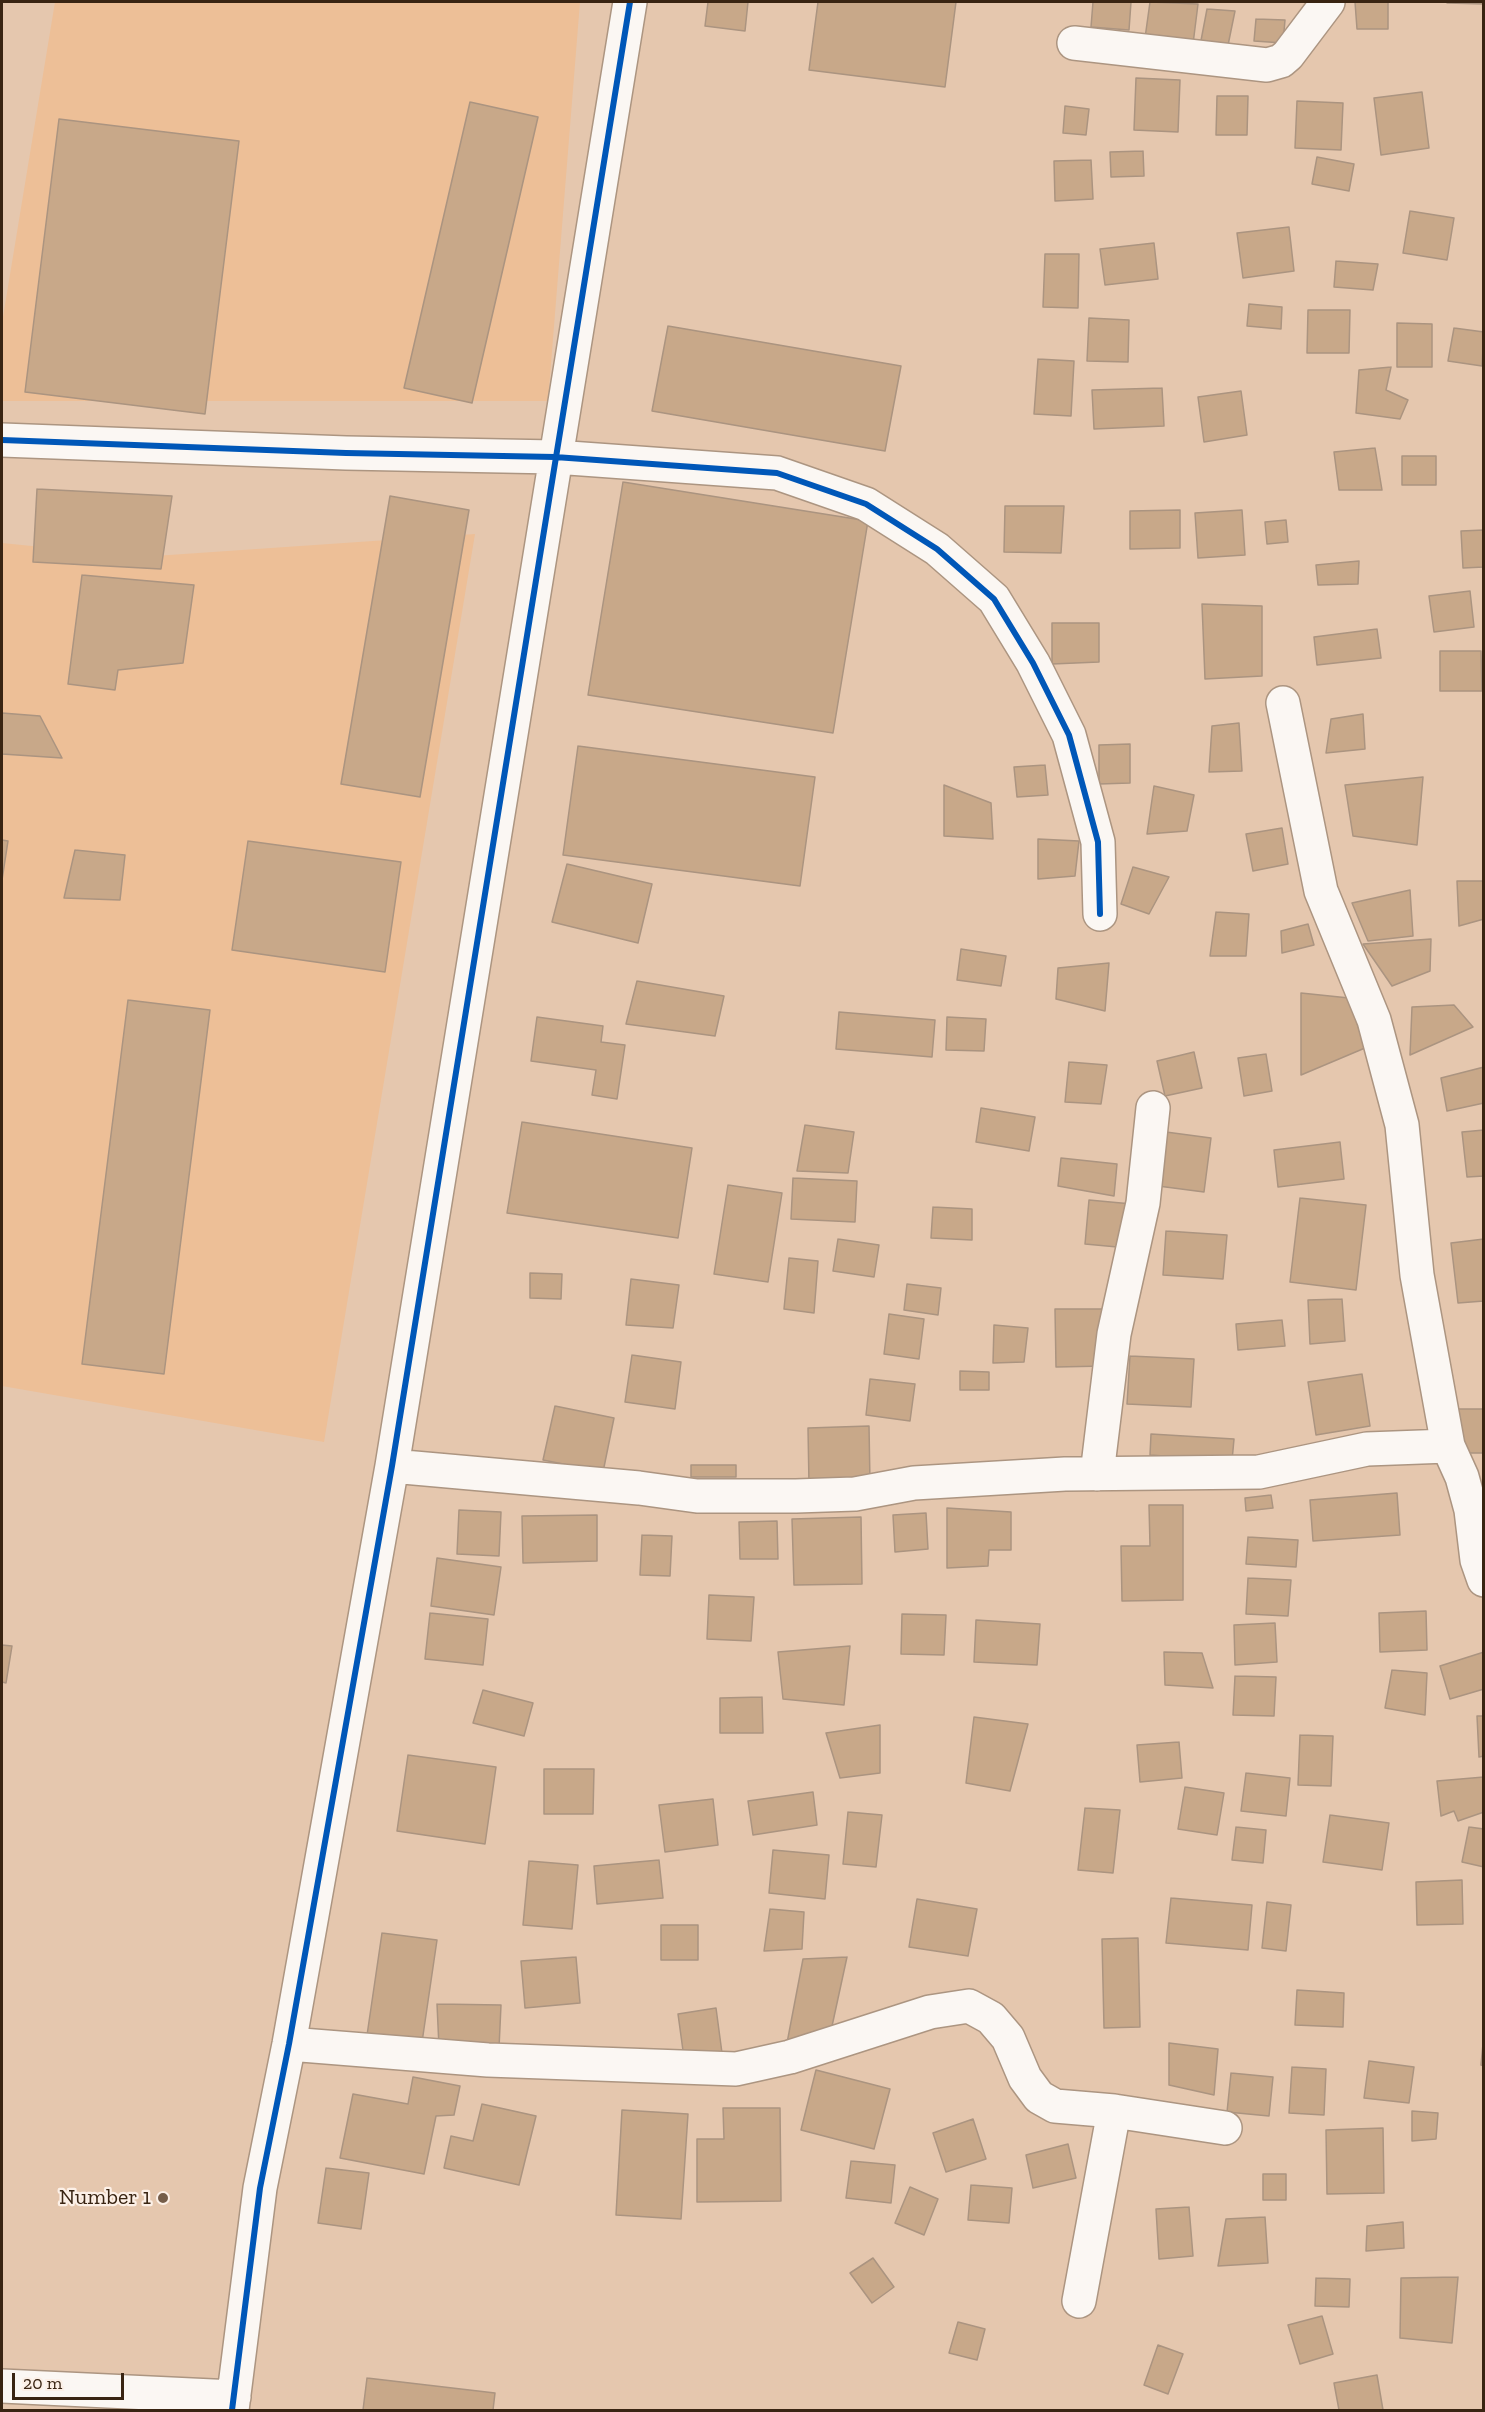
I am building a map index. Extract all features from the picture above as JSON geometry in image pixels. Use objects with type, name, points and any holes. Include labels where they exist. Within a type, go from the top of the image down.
[{"type":"street","points":[[2,2386],[233,2404],[260,2188],[289,2044],[392,1466],[630,2]]},
{"type":"street","points":[[1074,43],[1267,65],[1281,61],[1288,56],[1328,2]]},
{"type":"street","points":[[2,440],[346,453],[555,457],[777,474],[866,504],[937,549],[994,599],[1033,663],[1069,735],[1098,842],[1100,914]]},
{"type":"street","points":[[1283,703],[1321,891],[1374,1020],[1402,1125],[1417,1275],[1448,1446],[1462,1477],[1471,1510],[1477,1560],[1484,1580]]},
{"type":"street","points":[[1096,1474],[1114,1334],[1143,1203],[1153,1108]]},
{"type":"street","points":[[392,1466],[639,1488],[697,1496],[855,1494],[914,1483],[1096,1474],[1259,1472],[1367,1449],[1448,1446]]},
{"type":"street","points":[[289,2044],[488,2060],[736,2069],[790,2057],[930,2012],[969,2006],[991,2018],[1008,2038],[1025,2078],[1039,2097],[1055,2106],[1114,2111],[1225,2128]]},
{"type":"street","points":[[1078,2301],[1114,2111]]},
{"type":"shaded area","points":[[55,2],[580,2],[548,401],[2,401],[2,323]]},
{"type":"shaded area","points":[[475,534],[324,1442],[2,1386],[2,543],[140,557]]},
{"type":"building","points":[[708,2],[748,2],[745,31],[705,26]]},
{"type":"building","points":[[818,2],[956,2],[945,87],[809,70]]},
{"type":"building","points":[[1093,2],[1131,2],[1129,30],[1091,27]]},
{"type":"building","points":[[1150,2],[1198,4],[1193,44],[1145,38]]},
{"type":"building","points":[[1355,2],[1388,2],[1388,29],[1357,29]]},
{"type":"building","points":[[1484,2],[1484,4],[1447,3]]},
{"type":"building","points":[[1207,9],[1235,11],[1226,55],[1199,51]]},
{"type":"building","points":[[1256,19],[1285,20],[1283,43],[1254,41]]},
{"type":"building","points":[[1136,78],[1180,80],[1178,132],[1134,130]]},
{"type":"building","points":[[1422,92],[1429,148],[1381,155],[1374,98]]},
{"type":"building","points":[[1217,96],[1248,96],[1247,135],[1216,135]]},
{"type":"building","points":[[1297,101],[1343,103],[1341,150],[1295,148]]},
{"type":"building","points":[[470,102],[538,117],[472,403],[404,388]]},
{"type":"building","points":[[1065,106],[1089,109],[1086,135],[1063,133]]},
{"type":"building","points":[[59,119],[239,141],[205,414],[25,392]]},
{"type":"building","points":[[1143,151],[1144,176],[1111,177],[1110,152]]},
{"type":"building","points":[[1317,157],[1354,164],[1349,191],[1312,184]]},
{"type":"building","points":[[1091,160],[1093,199],[1055,201],[1054,161]]},
{"type":"building","points":[[1410,211],[1454,218],[1447,260],[1403,253]]},
{"type":"building","points":[[1289,227],[1294,271],[1243,278],[1237,233]]},
{"type":"building","points":[[1154,243],[1158,279],[1105,285],[1100,249]]},
{"type":"building","points":[[1045,254],[1079,254],[1078,308],[1043,307]]},
{"type":"building","points":[[1336,261],[1378,264],[1373,290],[1334,287]]},
{"type":"building","points":[[1249,304],[1282,307],[1281,329],[1247,326]]},
{"type":"building","points":[[1308,310],[1350,310],[1349,353],[1307,353]]},
{"type":"building","points":[[1089,318],[1129,320],[1128,362],[1087,361]]},
{"type":"building","points":[[1397,323],[1432,324],[1432,367],[1397,367]]},
{"type":"building","points":[[668,326],[901,366],[885,451],[652,411]]},
{"type":"building","points":[[1454,328],[1484,332],[1482,366],[1448,361]]},
{"type":"building","points":[[1038,359],[1074,361],[1071,416],[1034,414]]},
{"type":"building","points":[[1391,367],[1386,390],[1408,400],[1400,419],[1356,413],[1359,370]]},
{"type":"building","points":[[1162,388],[1164,426],[1094,429],[1092,390]]},
{"type":"building","points":[[1241,391],[1247,435],[1204,442],[1198,397]]},
{"type":"building","points":[[1375,448],[1382,490],[1339,490],[1334,452]]},
{"type":"building","points":[[1402,456],[1436,456],[1436,485],[1402,485]]},
{"type":"building","points":[[623,482],[868,521],[833,733],[588,695]]},
{"type":"building","points":[[37,489],[172,496],[161,569],[33,562]]},
{"type":"building","points":[[390,496],[469,510],[420,797],[341,784]]},
{"type":"building","points":[[1005,506],[1064,506],[1061,553],[1004,552]]},
{"type":"building","points":[[1180,510],[1180,548],[1130,549],[1130,511]]},
{"type":"building","points":[[1242,510],[1245,555],[1198,558],[1195,513]]},
{"type":"building","points":[[1286,520],[1288,542],[1267,544],[1265,522]]},
{"type":"building","points":[[1484,530],[1484,567],[1463,568],[1461,531]]},
{"type":"building","points":[[1359,561],[1358,584],[1318,585],[1316,565]]},
{"type":"building","points":[[82,575],[194,585],[183,663],[118,670],[115,690],[68,684]]},
{"type":"building","points":[[1470,591],[1474,627],[1434,632],[1429,596]]},
{"type":"building","points":[[1202,604],[1262,606],[1262,676],[1205,679]]},
{"type":"building","points":[[1052,623],[1099,623],[1099,662],[1052,664]]},
{"type":"building","points":[[1377,629],[1381,658],[1317,665],[1314,637]]},
{"type":"building","points":[[1440,651],[1481,651],[1482,691],[1440,691]]},
{"type":"building","points":[[2,713],[40,716],[62,758],[2,754]]},
{"type":"building","points":[[1363,714],[1365,749],[1326,753],[1331,719]]},
{"type":"building","points":[[1239,723],[1242,771],[1209,772],[1212,726]]},
{"type":"building","points":[[1130,744],[1130,783],[1099,784],[1099,745]]},
{"type":"building","points":[[578,746],[815,777],[800,886],[563,855]]},
{"type":"building","points":[[1045,765],[1048,795],[1017,797],[1014,767]]},
{"type":"building","points":[[1423,777],[1417,845],[1353,836],[1345,785]]},
{"type":"building","points":[[944,785],[991,803],[993,839],[944,836]]},
{"type":"building","points":[[1154,786],[1194,795],[1187,831],[1147,834]]},
{"type":"building","points":[[1282,828],[1288,864],[1253,871],[1246,834]]},
{"type":"building","points":[[1038,839],[1079,841],[1075,876],[1038,879]]},
{"type":"building","points":[[2,840],[8,841],[2,880]]},
{"type":"building","points":[[248,841],[401,862],[385,972],[232,950]]},
{"type":"building","points":[[75,850],[125,855],[120,900],[64,898]]},
{"type":"building","points":[[567,864],[652,884],[638,943],[552,922]]},
{"type":"building","points":[[1133,867],[1169,877],[1149,914],[1121,904]]},
{"type":"building","points":[[1457,881],[1484,881],[1484,919],[1459,926]]},
{"type":"building","points":[[1410,890],[1413,936],[1368,941],[1352,903]]},
{"type":"building","points":[[1216,912],[1249,914],[1246,956],[1210,956]]},
{"type":"building","points":[[1308,924],[1314,945],[1282,953],[1281,931]]},
{"type":"building","points":[[1431,939],[1430,971],[1392,986],[1363,944]]},
{"type":"building","points":[[961,949],[1006,956],[1001,986],[957,980]]},
{"type":"building","points":[[1109,963],[1105,1011],[1056,999],[1058,968]]},
{"type":"building","points":[[637,981],[724,996],[715,1036],[626,1024]]},
{"type":"building","points":[[1301,993],[1349,998],[1365,1048],[1301,1075]]},
{"type":"building","points":[[128,1000],[210,1010],[164,1374],[82,1364]]},
{"type":"building","points":[[1454,1005],[1473,1027],[1410,1055],[1412,1007]]},
{"type":"building","points":[[839,1012],[935,1020],[932,1057],[836,1049]]},
{"type":"building","points":[[537,1017],[603,1026],[601,1042],[625,1045],[617,1099],[592,1095],[596,1070],[531,1061]]},
{"type":"building","points":[[947,1017],[986,1019],[984,1051],[946,1050]]},
{"type":"building","points":[[1194,1052],[1202,1088],[1165,1096],[1157,1061]]},
{"type":"building","points":[[1266,1054],[1272,1091],[1244,1096],[1238,1058]]},
{"type":"building","points":[[1069,1062],[1107,1065],[1101,1104],[1065,1102]]},
{"type":"building","points":[[1484,1067],[1484,1103],[1447,1111],[1441,1078]]},
{"type":"building","points":[[981,1108],[1035,1117],[1029,1151],[976,1142]]},
{"type":"building","points":[[522,1122],[692,1148],[678,1238],[507,1213]]},
{"type":"building","points":[[805,1125],[854,1132],[848,1173],[797,1171]]},
{"type":"building","points":[[1484,1130],[1484,1176],[1467,1177],[1462,1132]]},
{"type":"building","points":[[1166,1132],[1211,1138],[1204,1192],[1158,1186]]},
{"type":"building","points":[[1340,1142],[1344,1179],[1278,1187],[1274,1150]]},
{"type":"building","points":[[1061,1158],[1117,1164],[1114,1196],[1058,1186]]},
{"type":"building","points":[[793,1178],[857,1181],[855,1222],[791,1219]]},
{"type":"building","points":[[728,1185],[782,1193],[768,1282],[714,1274]]},
{"type":"building","points":[[1300,1198],[1366,1205],[1356,1290],[1290,1282]]},
{"type":"building","points":[[1089,1200],[1132,1204],[1128,1248],[1085,1244]]},
{"type":"building","points":[[933,1207],[972,1209],[972,1240],[931,1238]]},
{"type":"building","points":[[1166,1231],[1227,1235],[1223,1279],[1163,1275]]},
{"type":"building","points":[[838,1239],[879,1245],[874,1277],[833,1271]]},
{"type":"building","points":[[1484,1239],[1484,1301],[1458,1303],[1451,1243]]},
{"type":"building","points":[[789,1258],[818,1261],[814,1313],[784,1309]]},
{"type":"building","points":[[530,1273],[562,1274],[561,1299],[530,1298]]},
{"type":"building","points":[[631,1279],[679,1285],[673,1328],[626,1325]]},
{"type":"building","points":[[907,1284],[941,1288],[938,1315],[904,1310]]},
{"type":"building","points":[[1342,1299],[1345,1341],[1310,1344],[1308,1300]]},
{"type":"building","points":[[1055,1309],[1104,1309],[1105,1366],[1056,1367]]},
{"type":"building","points":[[889,1314],[924,1319],[919,1359],[884,1354]]},
{"type":"building","points":[[1282,1320],[1285,1346],[1238,1350],[1236,1324]]},
{"type":"building","points":[[994,1325],[1028,1328],[1024,1362],[993,1363]]},
{"type":"building","points":[[632,1355],[681,1362],[675,1409],[625,1402]]},
{"type":"building","points":[[1130,1356],[1194,1359],[1191,1407],[1127,1404]]},
{"type":"building","points":[[960,1371],[989,1372],[989,1390],[960,1390]]},
{"type":"building","points":[[1362,1374],[1370,1426],[1316,1435],[1308,1382]]},
{"type":"building","points":[[870,1379],[915,1384],[910,1421],[866,1415]]},
{"type":"building","points":[[555,1406],[614,1418],[603,1472],[543,1460]]},
{"type":"building","points":[[1458,1409],[1484,1409],[1484,1453],[1462,1453]]},
{"type":"building","points":[[869,1426],[870,1483],[809,1485],[808,1428]]},
{"type":"building","points":[[1151,1434],[1234,1439],[1232,1461],[1150,1455]]},
{"type":"building","points":[[691,1465],[736,1465],[736,1477],[691,1477]]},
{"type":"building","points":[[1397,1493],[1400,1535],[1313,1541],[1310,1500]]},
{"type":"building","points":[[1271,1495],[1273,1508],[1246,1511],[1245,1498]]},
{"type":"building","points":[[1149,1505],[1183,1505],[1183,1600],[1122,1601],[1121,1546],[1150,1546]]},
{"type":"building","points":[[947,1508],[1011,1512],[1011,1550],[989,1550],[988,1566],[947,1568]]},
{"type":"building","points":[[459,1510],[501,1512],[499,1556],[457,1554]]},
{"type":"building","points":[[926,1513],[928,1549],[895,1552],[893,1515]]},
{"type":"building","points":[[597,1515],[597,1561],[523,1563],[522,1516]]},
{"type":"building","points":[[861,1517],[862,1584],[794,1585],[792,1519]]},
{"type":"building","points":[[777,1521],[778,1559],[740,1559],[739,1522]]},
{"type":"building","points":[[642,1535],[672,1536],[670,1576],[640,1575]]},
{"type":"building","points":[[1248,1537],[1298,1540],[1296,1567],[1246,1564]]},
{"type":"building","points":[[437,1558],[501,1567],[494,1615],[431,1606]]},
{"type":"building","points":[[1248,1578],[1291,1580],[1288,1616],[1246,1614]]},
{"type":"building","points":[[709,1595],[754,1597],[751,1641],[707,1639]]},
{"type":"building","points":[[1426,1611],[1427,1650],[1380,1652],[1379,1613]]},
{"type":"building","points":[[430,1613],[488,1619],[483,1665],[425,1659]]},
{"type":"building","points":[[902,1614],[946,1615],[944,1655],[901,1654]]},
{"type":"building","points":[[976,1620],[1040,1624],[1037,1665],[974,1662]]},
{"type":"building","points":[[1275,1623],[1277,1662],[1235,1665],[1234,1625]]},
{"type":"building","points":[[2,1645],[12,1646],[6,1683],[2,1682]]},
{"type":"building","points":[[850,1646],[844,1705],[783,1699],[778,1652]]},
{"type":"building","points":[[1164,1652],[1202,1653],[1213,1688],[1165,1685]]},
{"type":"building","points":[[1484,1652],[1484,1689],[1450,1699],[1440,1666]]},
{"type":"building","points":[[1392,1670],[1427,1673],[1425,1715],[1385,1708]]},
{"type":"building","points":[[1235,1676],[1276,1677],[1274,1716],[1233,1715]]},
{"type":"building","points":[[483,1690],[533,1703],[524,1736],[473,1723]]},
{"type":"building","points":[[762,1697],[763,1733],[720,1733],[720,1698]]},
{"type":"building","points":[[1477,1716],[1484,1716],[1484,1756],[1479,1757]]},
{"type":"building","points":[[974,1717],[1028,1724],[1010,1791],[966,1783]]},
{"type":"building","points":[[880,1725],[880,1773],[840,1778],[826,1733]]},
{"type":"building","points":[[1300,1735],[1333,1736],[1331,1786],[1298,1785]]},
{"type":"building","points":[[1179,1742],[1182,1778],[1140,1782],[1137,1745]]},
{"type":"building","points":[[408,1755],[496,1767],[485,1844],[397,1831]]},
{"type":"building","points":[[544,1769],[594,1769],[593,1814],[544,1814]]},
{"type":"building","points":[[1246,1773],[1290,1778],[1286,1816],[1241,1811]]},
{"type":"building","points":[[1484,1777],[1484,1812],[1458,1821],[1454,1811],[1441,1816],[1437,1781]]},
{"type":"building","points":[[1185,1787],[1224,1793],[1217,1835],[1178,1829]]},
{"type":"building","points":[[813,1792],[817,1825],[753,1835],[748,1801]]},
{"type":"building","points":[[713,1799],[718,1845],[665,1852],[659,1805]]},
{"type":"building","points":[[1085,1808],[1120,1810],[1113,1873],[1078,1870]]},
{"type":"building","points":[[848,1812],[882,1815],[876,1867],[843,1864]]},
{"type":"building","points":[[1330,1815],[1389,1823],[1382,1870],[1323,1862]]},
{"type":"building","points":[[1236,1827],[1266,1830],[1263,1863],[1232,1860]]},
{"type":"building","points":[[1469,1827],[1484,1829],[1484,1867],[1462,1862]]},
{"type":"building","points":[[773,1850],[829,1855],[825,1899],[769,1893]]},
{"type":"building","points":[[659,1860],[663,1898],[597,1904],[594,1866]]},
{"type":"building","points":[[529,1861],[578,1865],[572,1929],[523,1925]]},
{"type":"building","points":[[1462,1880],[1463,1924],[1417,1925],[1416,1882]]},
{"type":"building","points":[[1171,1898],[1252,1905],[1248,1950],[1166,1943]]},
{"type":"building","points":[[917,1899],[977,1909],[968,1956],[909,1947]]},
{"type":"building","points":[[1267,1902],[1291,1905],[1286,1951],[1262,1948]]},
{"type":"building","points":[[770,1909],[804,1912],[802,1949],[764,1951]]},
{"type":"building","points":[[661,1925],[698,1925],[698,1960],[661,1960]]},
{"type":"building","points":[[382,1933],[437,1940],[421,2049],[366,2042]]},
{"type":"building","points":[[1138,1938],[1140,2027],[1104,2028],[1102,1939]]},
{"type":"building","points":[[576,1957],[580,2003],[525,2008],[521,1961]]},
{"type":"building","points":[[847,1957],[829,2040],[787,2043],[803,1959]]},
{"type":"building","points":[[1297,1990],[1344,1993],[1343,2027],[1295,2025]]},
{"type":"building","points":[[437,2004],[501,2005],[499,2048],[439,2047]]},
{"type":"building","points":[[716,2008],[722,2053],[684,2058],[678,2014]]},
{"type":"building","points":[[1484,2033],[1484,2066],[1481,2065]]},
{"type":"building","points":[[1169,2043],[1218,2049],[1214,2095],[1169,2085]]},
{"type":"building","points":[[1369,2061],[1414,2067],[1409,2103],[1364,2098]]},
{"type":"building","points":[[1292,2067],[1326,2069],[1324,2115],[1289,2113]]},
{"type":"building","points":[[816,2070],[890,2089],[874,2149],[801,2130]]},
{"type":"building","points":[[1231,2073],[1273,2077],[1269,2116],[1227,2112]]},
{"type":"building","points":[[413,2077],[460,2086],[454,2115],[436,2116],[424,2174],[340,2158],[353,2094],[408,2104]]},
{"type":"building","points":[[482,2104],[536,2116],[519,2185],[444,2168],[451,2136],[473,2141]]},
{"type":"building","points":[[723,2108],[780,2108],[781,2201],[697,2202],[697,2139],[724,2139]]},
{"type":"building","points":[[622,2110],[688,2114],[681,2219],[616,2215]]},
{"type":"building","points":[[1412,2111],[1438,2113],[1436,2139],[1412,2141]]},
{"type":"building","points":[[973,2119],[986,2159],[946,2172],[933,2133]]},
{"type":"building","points":[[1383,2128],[1384,2193],[1327,2194],[1326,2130]]},
{"type":"building","points":[[1068,2144],[1076,2178],[1033,2188],[1026,2155]]},
{"type":"building","points":[[851,2161],[895,2165],[891,2203],[846,2198]]},
{"type":"building","points":[[326,2168],[369,2173],[361,2229],[318,2223]]},
{"type":"building","points":[[1263,2174],[1286,2174],[1286,2200],[1263,2200]]},
{"type":"building","points":[[971,2185],[1012,2188],[1009,2223],[968,2220]]},
{"type":"building","points":[[910,2187],[938,2199],[924,2235],[895,2223]]},
{"type":"building","points":[[1189,2207],[1193,2256],[1159,2259],[1156,2209]]},
{"type":"building","points":[[1265,2217],[1268,2263],[1218,2266],[1226,2219]]},
{"type":"building","points":[[1403,2222],[1404,2248],[1366,2251],[1367,2226]]},
{"type":"building","points":[[873,2258],[894,2287],[872,2303],[850,2273]]},
{"type":"building","points":[[1458,2277],[1452,2343],[1400,2338],[1401,2278]]},
{"type":"building","points":[[1316,2278],[1350,2279],[1349,2307],[1315,2306]]},
{"type":"building","points":[[1322,2316],[1333,2354],[1300,2364],[1288,2325]]},
{"type":"building","points":[[958,2322],[985,2329],[977,2360],[949,2353]]},
{"type":"building","points":[[1158,2345],[1183,2354],[1168,2394],[1144,2385]]},
{"type":"building","points":[[1377,2375],[1383,2410],[1339,2410],[1334,2383]]},
{"type":"building","points":[[367,2378],[495,2393],[493,2410],[363,2410]]},
{"type":"cycle path","points":[[232,2410],[260,2188],[289,2044],[392,1466],[630,2]]},
{"type":"cycle path","points":[[2,440],[346,453],[555,457],[777,473],[866,504],[937,549],[994,599],[1033,663],[1069,735],[1098,842],[1100,914]]},
{"type":"place","name":"Number 1","points":[[163,2198]]}]
